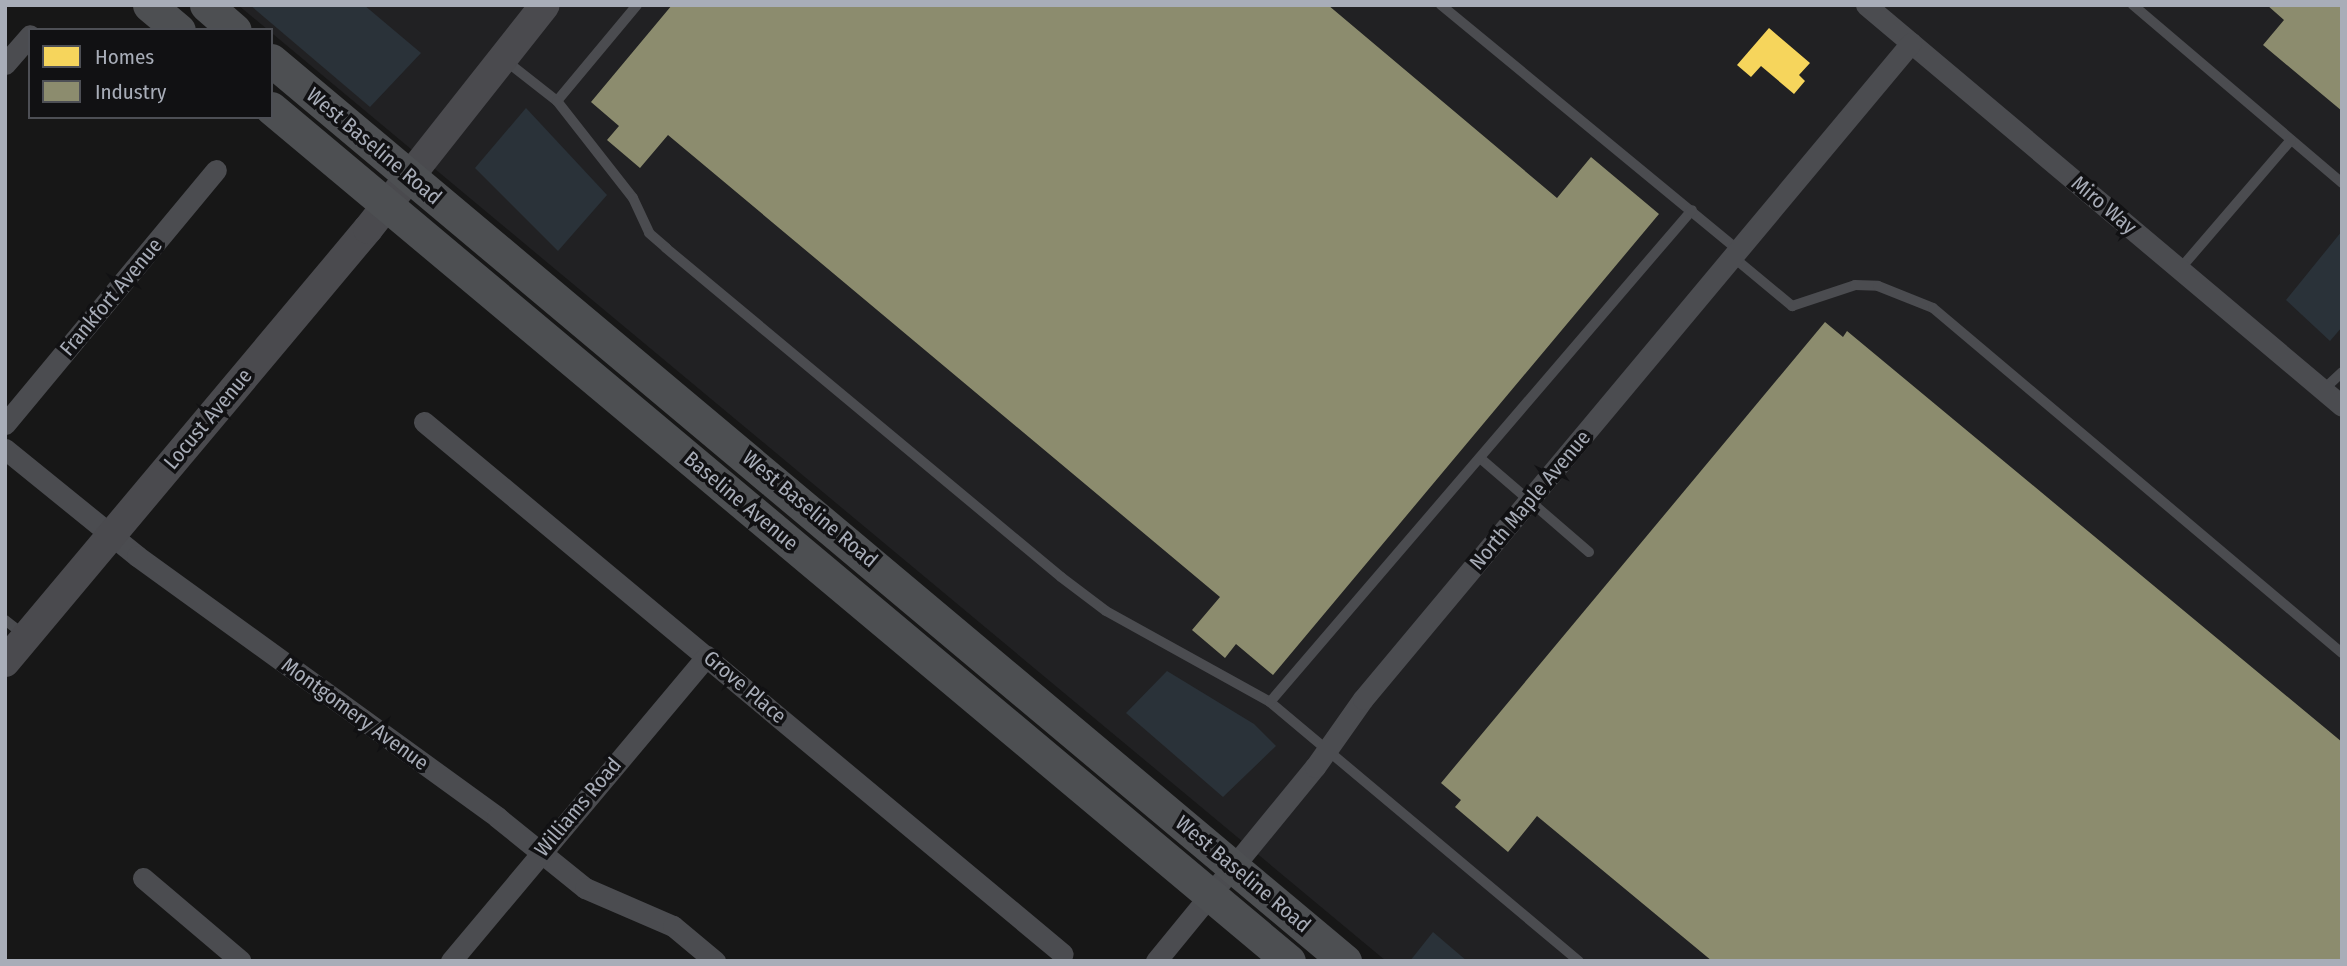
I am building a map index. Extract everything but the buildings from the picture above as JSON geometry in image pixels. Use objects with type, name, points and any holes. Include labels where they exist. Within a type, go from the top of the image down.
[{"type":"main road","points":[[149,5],[177,28]]},
{"type":"main road","points":[[206,5],[233,28]]},
{"type":"main road","name":"West Baseline Road","points":[[273,62],[1345,961]]},
{"type":"main road","name":"Baseline Avenue","points":[[273,110],[384,206],[1210,894]]},
{"type":"main road","name":"West Baseline Road","points":[[1210,894],[1289,961]]},
{"type":"street","name":"Locust Avenue","points":[[5,662],[15,629],[111,534],[506,61],[545,5]]},
{"type":"street","name":"Miro Way","points":[[1866,5],[2342,406]]},
{"type":"street","points":[[5,64],[28,37]]},
{"type":"street","name":"North Maple Avenue","points":[[1156,961],[1327,751],[1363,699],[1911,43]]},
{"type":"street","name":"Frankfort Avenue","points":[[5,424],[216,170]]},
{"type":"street","name":"Grove Place","points":[[424,422],[1063,954]]},
{"type":"street","name":"Montgomery Avenue","points":[[5,449],[111,534],[585,888],[673,926],[715,961]]},
{"type":"street","name":"Williams Road","points":[[451,961],[707,656]]},
{"type":"street","points":[[143,878],[241,961]]},
{"type":"lane","points":[[557,101],[637,5]]},
{"type":"lane","points":[[1441,5],[1692,210],[1792,306],[1855,285],[1878,286],[1933,308],[2342,653]]},
{"type":"lane","points":[[2133,5],[2342,183]]},
{"type":"lane","points":[[506,61],[557,101],[634,198],[649,233],[666,248],[1095,603],[1270,702],[1579,961]]},
{"type":"lane","points":[[2180,269],[2291,140]]},
{"type":"lane","points":[[1270,702],[1692,210]]},
{"type":"lane","points":[[2323,390],[2342,372]]},
{"type":"lane","points":[[1480,458],[1589,552]]},
{"type":"shaded area","points":[[238,5],[2342,5],[2342,961],[1386,961],[273,34],[273,28],[266,28]]},
{"type":"shaded area","points":[[250,5],[364,5],[421,53],[370,107]]},
{"type":"shaded area","points":[[526,108],[607,195],[558,251],[475,168]]},
{"type":"shaded area","points":[[2342,231],[2342,327],[2330,341],[2286,300]]},
{"type":"shaded area","points":[[1167,671],[1254,724],[1276,746],[1223,797],[1126,713]]},
{"type":"shaded area","points":[[1433,932],[1467,961],[1410,961]]}]
